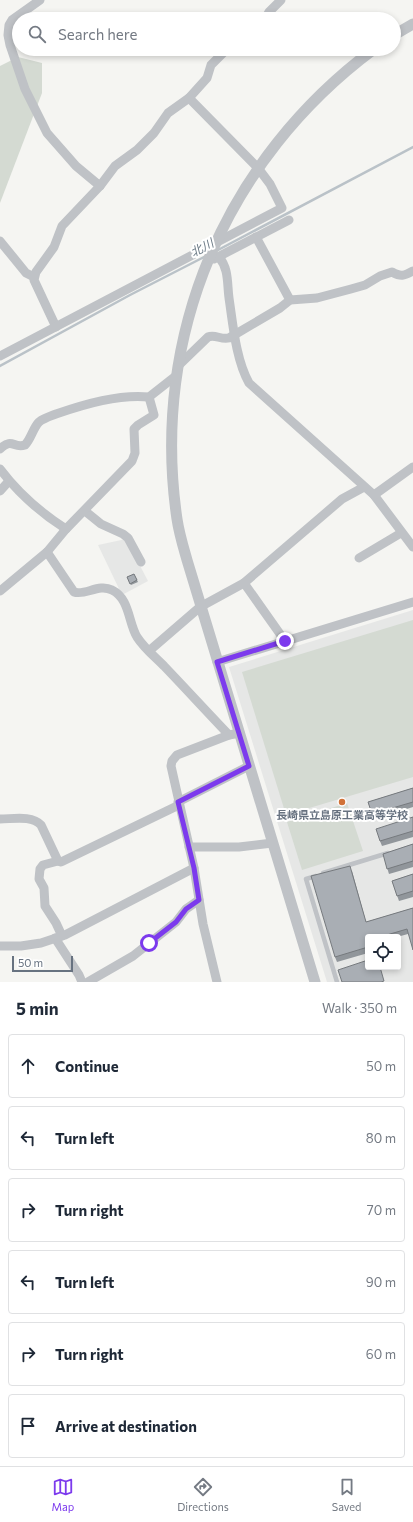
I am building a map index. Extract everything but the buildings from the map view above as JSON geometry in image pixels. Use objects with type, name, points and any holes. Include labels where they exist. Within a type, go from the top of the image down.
[{"type":"street","points":[[24,12],[40,0]]},
{"type":"street","points":[[271,12],[281,0]]},
{"type":"street","points":[[12,20],[8,35],[12,50]]},
{"type":"street","points":[[0,21],[10,25]]},
{"type":"street","points":[[401,31],[413,24]]},
{"type":"street","points":[[14,56],[25,89],[47,133],[76,166],[100,186]]},
{"type":"street","points":[[56,327],[35,284],[34,277],[54,247],[62,226],[100,186],[115,166],[137,150],[154,133],[168,113],[189,98],[207,78],[211,64],[220,56]]},
{"type":"street","points":[[315,982],[249,766],[234,734],[217,662],[186,560],[177,520],[174,488],[173,406],[185,328],[193,299],[212,259],[216,243],[240,196],[258,168],[281,138],[314,100],[365,56]]},
{"type":"street","points":[[0,356],[282,208],[270,184],[258,168],[189,98]]},
{"type":"street","points":[[212,259],[289,220]]},
{"type":"street","points":[[256,237],[290,300]]},
{"type":"street","points":[[0,241],[26,273],[34,277]]},
{"type":"street","points":[[212,259],[226,270],[242,372],[249,383],[374,495],[401,533],[413,547]]},
{"type":"street","points":[[0,449],[5,444],[10,443],[21,446],[25,445],[41,420],[70,409],[120,398],[139,396],[149,397],[178,371],[208,338],[215,336],[227,339],[280,308],[290,300],[317,298],[365,286],[380,276],[392,272],[399,276],[405,276],[413,270]]},
{"type":"street","points":[[0,591],[47,552],[66,529],[132,461],[136,453],[134,429],[154,415],[149,397]]},
{"type":"street","points":[[374,495],[413,467]]},
{"type":"street","points":[[0,469],[9,481],[45,516],[66,529]]},
{"type":"street","points":[[0,491],[9,481]]},
{"type":"street","points":[[149,651],[200,607],[244,583],[342,499],[364,487]]},
{"type":"street","points":[[85,511],[101,524],[123,534],[128,538],[141,562]]},
{"type":"street","points":[[359,558],[401,533]]},
{"type":"street","points":[[47,552],[74,592],[78,593],[94,588],[104,588],[112,590],[120,596],[127,608],[137,638],[234,734]]},
{"type":"street","points":[[244,583],[285,641]]},
{"type":"street","points":[[217,662],[413,602]]},
{"type":"street","points":[[218,982],[203,924],[194,868],[171,766],[177,755],[234,734]]},
{"type":"street","points":[[82,982],[58,937],[56,923],[44,906],[44,888],[39,879],[40,869],[43,865],[58,861],[64,862],[249,766]]},
{"type":"street","points":[[0,820],[30,819],[38,822],[41,825],[58,861]]},
{"type":"street","points":[[189,846],[239,847],[272,843]]},
{"type":"street","points":[[0,946],[21,946],[58,937],[194,868]]},
{"type":"street","points":[[88,982],[133,956],[176,922],[186,909],[199,900]]},
{"type":"lane","points":[[337,982],[306,879],[392,852]]},
{"type":"shaded area","points":[[18,57],[42,63],[42,93],[0,203],[0,66]]},
{"type":"shaded area","points":[[126,539],[148,581],[122,595],[98,545]]},
{"type":"shaded area","name":"長崎県立島原工業高等学校","points":[[413,610],[413,982],[327,982],[229,667]]},
{"type":"shaded area","points":[[413,620],[413,777],[286,815],[242,672]]},
{"type":"shaded area","points":[[347,803],[363,851],[302,870],[287,822]]},
{"type":"waterway","name":"北川","points":[[218,250],[413,147]]},
{"type":"waterway","name":"北川","points":[[0,366],[130,295],[206,256]]},
{"type":"place","name":"長崎県立島原工業高等学校","points":[[342,802]]},
{"type":"route","points":[[149,943],[176,922],[186,909],[199,900],[194,868],[178,802],[249,766],[217,662],[285,641]]}]
